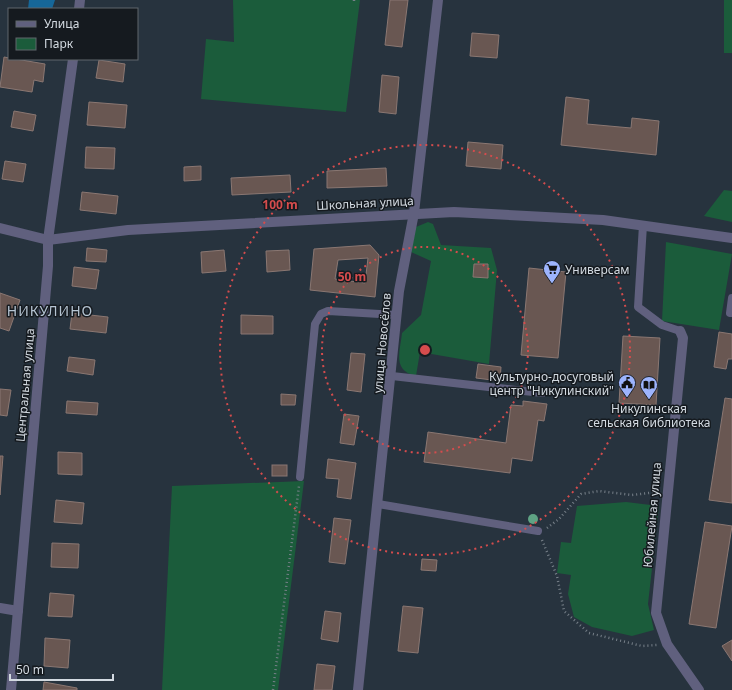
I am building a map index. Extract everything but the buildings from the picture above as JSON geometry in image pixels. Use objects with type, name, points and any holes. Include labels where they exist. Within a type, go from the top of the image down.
[{"type":"street","name":"улица Новосёлов","points":[[358,690],[392,376],[399,291],[414,213],[438,0]]},
{"type":"street","name":"Центральная улица","points":[[11,690],[48,266],[48,240],[73,60]]},
{"type":"street","name":"Школьная улица","points":[[0,228],[48,240],[128,230],[414,213],[477,213],[603,220],[732,238]]},
{"type":"street","name":"Юбилейная улица","points":[[680,331],[683,338],[656,613],[667,644],[699,690]]},
{"type":"street","points":[[0,608],[18,611]]},
{"type":"lane","points":[[643,225],[638,307],[662,325],[680,331]]},
{"type":"lane","points":[[732,298],[730,313],[732,313]]},
{"type":"lane","points":[[300,477],[315,324],[321,314],[328,311],[397,315]]},
{"type":"lane","points":[[392,376],[542,393]]},
{"type":"lane","points":[[378,504],[538,531]]},
{"type":"path","points":[[273,690],[300,477]]},
{"type":"path","points":[[667,491],[632,495],[599,491],[580,494],[559,519],[546,529],[538,531],[556,576],[564,611],[589,633],[642,646],[667,644]]},
{"type":"green space","points":[[233,0],[360,0],[346,112],[201,99],[206,39],[234,42]]},
{"type":"green space","points":[[724,0],[732,0],[732,53],[724,53]]},
{"type":"green space","points":[[724,190],[732,191],[732,222],[704,216]]},
{"type":"green space","points":[[428,222],[433,224],[441,245],[491,248],[497,270],[489,364],[420,352],[416,376],[408,373],[400,365],[399,353],[402,333],[421,315],[431,261],[411,252],[416,227]]},
{"type":"green space","points":[[666,242],[732,254],[719,330],[662,321]]},
{"type":"green space","points":[[304,481],[278,690],[162,690],[172,486]]},
{"type":"green space","points":[[626,502],[659,506],[648,604],[654,630],[632,636],[592,627],[574,617],[568,594],[571,575],[557,573],[561,542],[571,543],[577,506]]},
{"type":"water","points":[[29,0],[55,0],[52,8],[28,8]]},
{"type":"place","name":"Универсам","points":[[552,284]]},
{"type":"place","name":"Культурно-досуговый центр \"Никулинский\"","points":[[627,398]]},
{"type":"place","name":"Никулинская сельская библиотека","points":[[649,400]]},
{"type":"district","name":"НИКУЛИНО","points":[[50,310]]}]
